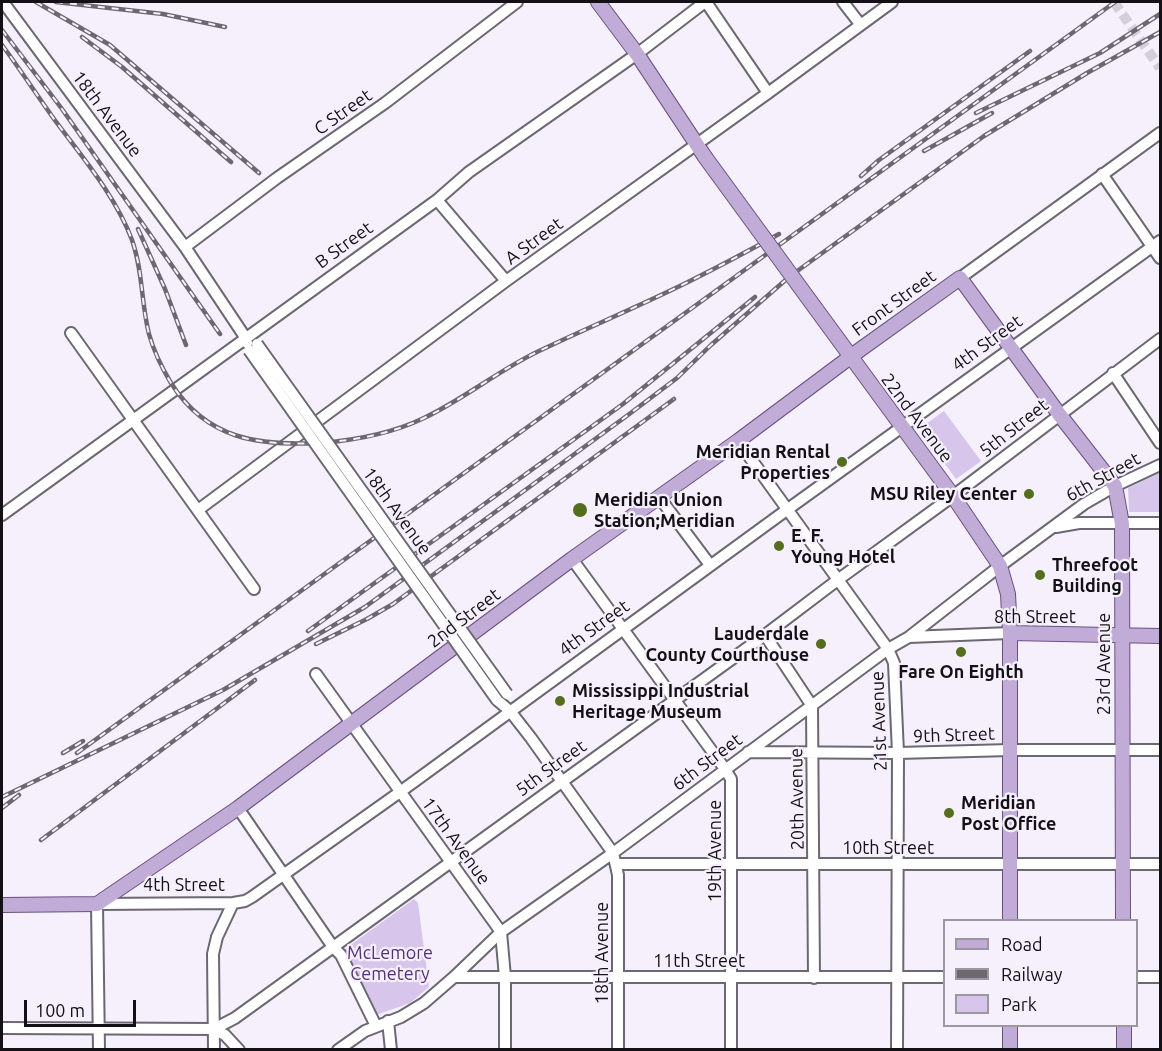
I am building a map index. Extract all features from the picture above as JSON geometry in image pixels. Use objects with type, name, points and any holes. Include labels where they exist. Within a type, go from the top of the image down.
[{"type":"main road","name":"22nd Avenue","points":[[598,2],[637,54],[705,157],[953,496],[1000,566],[1008,594],[1010,633],[1010,919]]},
{"type":"main road","name":"23rd Avenue","points":[[960,278],[1059,414],[1115,486],[1122,524],[1124,919]]},
{"type":"main road","name":"Front Street","points":[[850,358],[960,278]]},
{"type":"main road","name":"2nd Street","points":[[97,904],[238,808],[572,559],[850,358]]},
{"type":"main road","name":"8th Street","points":[[1010,633],[1161,636]]},
{"type":"main road","name":"4th Street","points":[[2,905],[97,904]]},
{"type":"main road","points":[[1010,1027],[1010,1050]]},
{"type":"main road","points":[[1124,1027],[1124,1050]]},
{"type":"street","name":"18th Avenue","points":[[3,2],[185,247],[245,337],[507,694],[510,711]]},
{"type":"street","name":"C Street","points":[[185,247],[277,178],[385,103],[517,2]]},
{"type":"street","name":"B Street","points":[[2,515],[437,200],[469,172],[637,54],[705,2]]},
{"type":"street","points":[[705,2],[768,93]]},
{"type":"street","points":[[843,2],[860,24]]},
{"type":"street","name":"A Street","points":[[198,510],[506,281],[892,2]]},
{"type":"street","points":[[960,278],[1161,133]]},
{"type":"street","points":[[1102,174],[1157,244],[1161,258]]},
{"type":"street","points":[[437,200],[506,281]]},
{"type":"street","name":"4th Street","points":[[97,904],[245,901],[400,792],[788,508],[1157,244]]},
{"type":"street","points":[[71,333],[254,589]]},
{"type":"street","name":"5th Street","points":[[2,1028],[214,1029],[235,1018],[765,635],[1161,339]]},
{"type":"street","name":"18th Avenue","points":[[253,347],[497,700],[510,711],[562,781],[614,858],[618,875],[618,1050]]},
{"type":"street","points":[[1113,373],[1161,443]]},
{"type":"street","name":"21st Avenue","points":[[738,441],[839,579],[888,649],[894,663],[898,753],[897,1050]]},
{"type":"street","name":"6th Street","points":[[338,1050],[376,1026],[419,1006],[454,977],[501,932],[614,858],[725,769],[888,649],[909,637],[1084,504],[1115,486],[1161,465]]},
{"type":"street","points":[[659,497],[710,565]]},
{"type":"street","points":[[1052,528],[1079,523],[1161,523]]},
{"type":"street","name":"19th Avenue","points":[[572,559],[731,779],[731,1050]]},
{"type":"street","name":"8th Street","points":[[909,637],[1010,633]]},
{"type":"street","points":[[765,635],[812,706]]},
{"type":"street","name":"17th Avenue","points":[[316,674],[501,932]]},
{"type":"street","name":"20th Avenue","points":[[812,706],[815,864],[814,978]]},
{"type":"street","name":"9th Street","points":[[748,753],[1161,750]]},
{"type":"street","points":[[238,808],[333,947],[341,955],[376,1026]]},
{"type":"street","name":"10th Street","points":[[614,858],[731,864],[1161,864]]},
{"type":"street","points":[[214,1050],[213,954],[217,937],[233,903]]},
{"type":"street","points":[[97,904],[99,1050]]},
{"type":"street","points":[[501,932],[505,977],[505,1050]]},
{"type":"street","name":"11th Street","points":[[454,977],[943,977]]},
{"type":"street","points":[[1138,977],[1161,977]]},
{"type":"street","points":[[388,1021],[391,1050]]},
{"type":"street","points":[[214,1029],[225,1035],[239,1050]]},
{"type":"green space","points":[[944,411],[981,461],[956,479],[919,429]]},
{"type":"green space","points":[[1160,473],[1160,512],[1129,512],[1128,488]]},
{"type":"green space","name":"McLemore Cemetery","points":[[414,899],[418,903],[429,987],[410,1003],[376,1015],[345,949]]},
{"type":"tunnel","points":[[1114,2],[1160,68]]},
{"type":"railway","points":[[36,2],[110,45],[259,173]]},
{"type":"railway","points":[[56,2],[163,14],[225,27]]},
{"type":"railway","points":[[77,753],[1115,2]]},
{"type":"railway","points":[[976,113],[1100,53],[1160,14]]},
{"type":"railway","points":[[2,30],[62,109],[220,334]]},
{"type":"railway","points":[[2,797],[223,690],[365,607],[677,378],[789,277],[984,136],[1087,73],[1160,32]]},
{"type":"railway","points":[[82,37],[122,67],[231,162]]},
{"type":"railway","points":[[2,45],[117,207],[136,252],[149,334],[158,360],[171,383],[185,402],[201,417],[236,436],[276,443],[321,443],[360,438],[412,424],[524,359],[671,290],[779,234]]},
{"type":"railway","points":[[861,176],[879,160],[1030,51]]},
{"type":"railway","points":[[924,151],[992,113]]},
{"type":"railway","points":[[138,229],[165,289],[186,345]]},
{"type":"railway","points":[[308,631],[623,404],[755,297]]},
{"type":"railway","points":[[316,644],[393,604],[674,399]]},
{"type":"railway","points":[[41,840],[255,680]]},
{"type":"railway","points":[[63,753],[83,741]]},
{"type":"railway","points":[[2,808],[19,795]]},
{"type":"place","name":"Meridian Rental Properties","points":[[842,462]]},
{"type":"place","name":"MSU Riley Center","points":[[1029,494]]},
{"type":"place","name":"Meridian Union Station;Meridian","points":[[580,510]]},
{"type":"place","name":"E. F. Young Hotel","points":[[779,546]]},
{"type":"place","name":"Threefoot Building","points":[[1040,575]]},
{"type":"place","name":"Lauderdale County Courthouse","points":[[821,644]]},
{"type":"place","name":"Fare On Eighth","points":[[961,652]]},
{"type":"place","name":"Mississippi Industrial Heritage Museum","points":[[560,701]]},
{"type":"place","name":"Meridian Post Office","points":[[949,813]]}]
